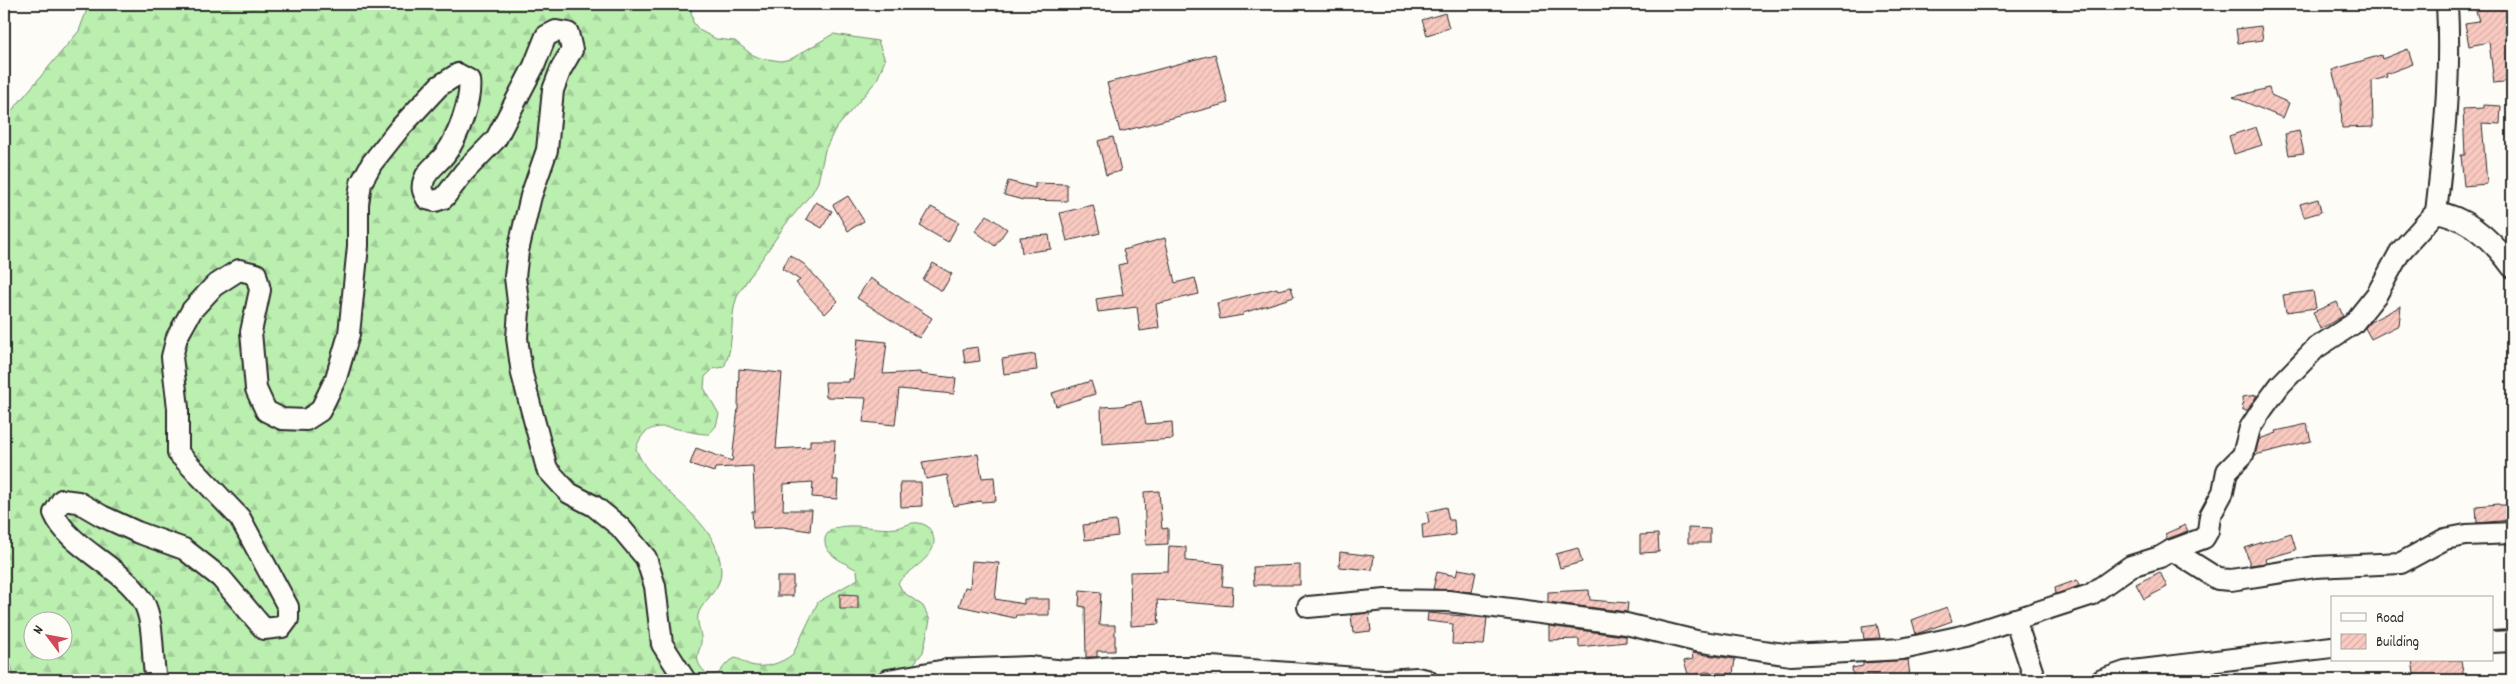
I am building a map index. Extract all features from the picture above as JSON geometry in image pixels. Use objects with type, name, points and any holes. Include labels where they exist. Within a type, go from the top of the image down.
[{"type":"street","points":[[1308,607],[1386,600],[1448,601],[1626,624],[1706,642],[1791,655],[1902,650],[1967,635],[2090,595],[2132,566],[2160,557],[2172,550],[2204,538],[2208,531],[2210,516],[2223,492],[2227,471],[2243,455],[2250,428],[2263,408],[2280,385],[2316,348],[2354,324],[2377,294],[2400,252],[2436,212],[2446,127],[2447,4]]},
{"type":"street","points":[[156,680],[152,634],[144,602],[126,580],[65,532],[54,513],[62,500],[78,502],[102,516],[163,543],[184,549],[221,578],[264,629],[282,627],[288,619],[288,607],[240,518],[178,453],[178,408],[172,357],[177,337],[192,310],[214,286],[239,270],[256,274],[260,290],[251,332],[252,363],[256,389],[266,411],[282,419],[292,420],[306,420],[320,411],[336,378],[349,334],[358,246],[358,204],[361,182],[372,163],[439,86],[458,74],[464,76],[469,80],[471,91],[467,105],[447,152],[424,178],[422,189],[427,199],[435,202],[444,198],[464,172],[496,139],[534,66],[546,36],[556,30],[568,33],[572,50],[561,69],[553,90],[547,150],[531,196],[518,251],[515,277],[519,310],[517,338],[522,374],[547,469],[569,493],[594,506],[620,527],[646,558],[655,586],[662,644],[685,680]]},
{"type":"street","points":[[2436,212],[2452,214],[2466,221],[2500,250],[2512,267]]},
{"type":"street","points":[[2172,550],[2218,578],[2231,580],[2315,567],[2402,563],[2445,540],[2475,534],[2512,533]]},
{"type":"street","points":[[2015,619],[2035,680]]},
{"type":"street","points":[[2494,642],[2512,641]]},
{"type":"street","points":[[2102,680],[2125,672],[2331,647]]},
{"type":"street","points":[[888,680],[946,670],[1030,667],[1065,671],[1116,667],[1211,667],[1385,680],[1417,678],[1427,680]]},
{"type":"green space","points":[[89,4],[690,4],[693,22],[699,30],[716,39],[735,41],[751,54],[760,58],[781,61],[791,59],[833,34],[878,41],[885,60],[877,80],[834,131],[825,150],[818,182],[812,193],[785,225],[738,294],[733,312],[728,358],[724,367],[713,369],[705,377],[704,388],[719,414],[716,426],[709,434],[657,427],[648,430],[641,437],[636,449],[656,480],[699,521],[710,536],[718,553],[721,572],[719,582],[714,592],[701,608],[698,616],[701,642],[698,659],[702,669],[708,675],[718,674],[727,663],[735,658],[750,665],[762,666],[779,662],[789,657],[793,654],[818,602],[858,579],[857,570],[836,558],[825,545],[827,534],[831,530],[842,526],[889,529],[919,523],[927,526],[933,535],[934,544],[931,551],[926,558],[898,583],[903,592],[923,606],[930,620],[923,652],[912,666],[911,680],[15,680],[11,665],[4,655],[4,120],[79,31]]},
{"type":"building","points":[[2474,4],[2512,4],[2512,81],[2494,83],[2489,42],[2469,46],[2465,23],[2479,21]]},
{"type":"building","points":[[1445,13],[1449,28],[1427,35],[1422,20]]},
{"type":"building","points":[[2261,26],[2263,40],[2238,43],[2236,29]]},
{"type":"building","points":[[2408,49],[2413,64],[2386,74],[2387,77],[2372,81],[2373,127],[2342,128],[2341,102],[2332,70],[2381,55],[2382,59]]},
{"type":"building","points":[[1215,54],[1228,103],[1120,132],[1107,83]]},
{"type":"building","points":[[2269,88],[2271,95],[2289,103],[2283,118],[2233,97]]},
{"type":"building","points":[[2484,105],[2501,106],[2500,124],[2482,123],[2487,184],[2464,186],[2461,155],[2465,155],[2463,109],[2484,108]]},
{"type":"building","points":[[2256,127],[2262,145],[2234,154],[2229,136]]},
{"type":"building","points":[[2299,131],[2304,153],[2289,155],[2285,134]]},
{"type":"building","points":[[1113,137],[1121,171],[1106,175],[1098,141]]},
{"type":"building","points":[[1008,181],[1035,188],[1035,183],[1067,184],[1067,201],[1023,200],[1004,195]]},
{"type":"building","points":[[848,196],[864,221],[848,231],[833,205]]},
{"type":"building","points":[[2318,199],[2321,212],[2304,217],[2300,204]]},
{"type":"building","points":[[816,202],[832,211],[822,228],[806,219]]},
{"type":"building","points":[[1093,205],[1100,233],[1067,241],[1060,213]]},
{"type":"building","points":[[931,207],[959,222],[948,242],[920,226]]},
{"type":"building","points":[[987,215],[1007,229],[995,246],[975,231]]},
{"type":"building","points":[[1049,235],[1051,249],[1022,253],[1020,237]]},
{"type":"building","points":[[1165,238],[1175,283],[1195,278],[1199,294],[1156,304],[1159,328],[1140,331],[1137,307],[1098,312],[1096,299],[1123,295],[1118,265],[1127,263],[1123,250]]},
{"type":"building","points":[[790,255],[804,264],[838,301],[825,314],[796,283],[800,280],[782,269]]},
{"type":"building","points":[[933,263],[952,274],[942,291],[923,280]]},
{"type":"building","points":[[870,278],[932,318],[919,338],[857,298]]},
{"type":"building","points":[[1291,287],[1294,297],[1243,313],[1243,315],[1220,319],[1217,303],[1277,288],[1278,290]]},
{"type":"building","points":[[2313,291],[2316,308],[2286,312],[2283,295]]},
{"type":"building","points":[[2337,302],[2343,316],[2320,329],[2313,312]]},
{"type":"building","points":[[2401,306],[2399,325],[2371,339],[2365,328],[2370,322]]},
{"type":"building","points":[[858,339],[887,342],[883,374],[920,372],[920,374],[956,378],[954,394],[899,389],[895,425],[863,422],[866,398],[826,397],[825,382],[849,382],[849,379],[853,379]]},
{"type":"building","points":[[978,347],[980,361],[965,363],[963,349]]},
{"type":"building","points":[[1035,354],[1037,370],[1004,374],[1002,359]]},
{"type":"building","points":[[739,369],[782,373],[776,449],[810,447],[810,440],[835,440],[833,480],[838,480],[837,499],[812,497],[813,482],[784,484],[783,510],[812,510],[810,531],[783,527],[753,528],[752,511],[755,511],[753,466],[715,468],[714,472],[690,464],[696,448],[732,461],[738,408]]},
{"type":"building","points":[[1091,381],[1095,394],[1056,406],[1052,393]]},
{"type":"building","points":[[2257,395],[2248,410],[2243,410],[2242,397]]},
{"type":"building","points":[[1141,401],[1146,424],[1172,422],[1173,439],[1102,444],[1101,407],[1120,406]]},
{"type":"building","points":[[2307,424],[2311,441],[2255,455],[2259,439],[2277,433],[2276,431]]},
{"type":"building","points":[[978,454],[982,478],[994,477],[996,501],[981,501],[953,506],[947,475],[926,479],[922,462]]},
{"type":"building","points":[[900,482],[921,482],[922,506],[901,507]]},
{"type":"building","points":[[1159,491],[1162,529],[1168,528],[1168,544],[1146,545],[1144,492]]},
{"type":"building","points":[[2512,505],[2512,520],[2477,523],[2476,506]]},
{"type":"building","points":[[1446,507],[1449,520],[1454,520],[1455,535],[1423,539],[1422,524],[1429,523],[1427,512]]},
{"type":"building","points":[[1116,521],[1118,536],[1085,540],[1083,525]]},
{"type":"building","points":[[2185,525],[2188,531],[2167,539],[2165,534]]},
{"type":"building","points":[[1688,528],[1710,529],[1710,543],[1688,543]]},
{"type":"building","points":[[2291,533],[2296,550],[2265,559],[2266,563],[2250,565],[2245,548]]},
{"type":"building","points":[[1658,534],[1659,552],[1640,553],[1640,535]]},
{"type":"building","points":[[1169,546],[1186,547],[1186,561],[1224,564],[1222,586],[1233,587],[1232,606],[1157,600],[1159,624],[1131,626],[1130,572],[1168,571]]},
{"type":"building","points":[[1578,548],[1582,562],[1560,568],[1556,554]]},
{"type":"building","points":[[1340,552],[1374,556],[1372,570],[1339,567]]},
{"type":"building","points":[[972,561],[999,563],[995,599],[1024,604],[1024,599],[1049,599],[1049,615],[1016,615],[1015,618],[959,606],[965,587],[970,588]]},
{"type":"building","points":[[1300,565],[1300,585],[1254,585],[1253,567]]},
{"type":"building","points":[[1458,569],[1476,572],[1472,592],[1433,589],[1437,572],[1456,576]]},
{"type":"building","points":[[2160,572],[2167,587],[2144,599],[2136,584]]},
{"type":"building","points":[[777,577],[793,577],[793,596],[777,596]]},
{"type":"building","points":[[2077,580],[2079,586],[2056,594],[2055,588]]},
{"type":"building","points":[[1080,590],[1101,592],[1099,625],[1115,625],[1115,651],[1097,651],[1097,657],[1086,657],[1085,607],[1079,606]]},
{"type":"building","points":[[1589,590],[1590,600],[1628,603],[1627,612],[1548,602],[1548,592]]},
{"type":"building","points":[[840,594],[858,595],[858,609],[840,609]]},
{"type":"building","points":[[1947,607],[1952,621],[1916,634],[1912,620]]},
{"type":"building","points":[[1369,613],[1371,631],[1353,633],[1351,615]]},
{"type":"building","points":[[1428,613],[1487,618],[1484,645],[1452,644],[1453,624],[1427,621]]},
{"type":"building","points":[[1877,624],[1880,638],[1864,639],[1862,626]]},
{"type":"building","points":[[1549,626],[1626,636],[1626,642],[1579,647],[1579,639],[1549,640]]},
{"type":"building","points":[[1692,653],[1735,659],[1733,674],[1705,672],[1689,677],[1684,661],[1693,659]]},
{"type":"building","points":[[1908,660],[1910,676],[1891,679],[1890,676],[1853,676],[1852,668],[1863,666],[1863,663]]},
{"type":"building","points":[[2412,662],[2461,662],[2464,680],[2415,680]]}]
